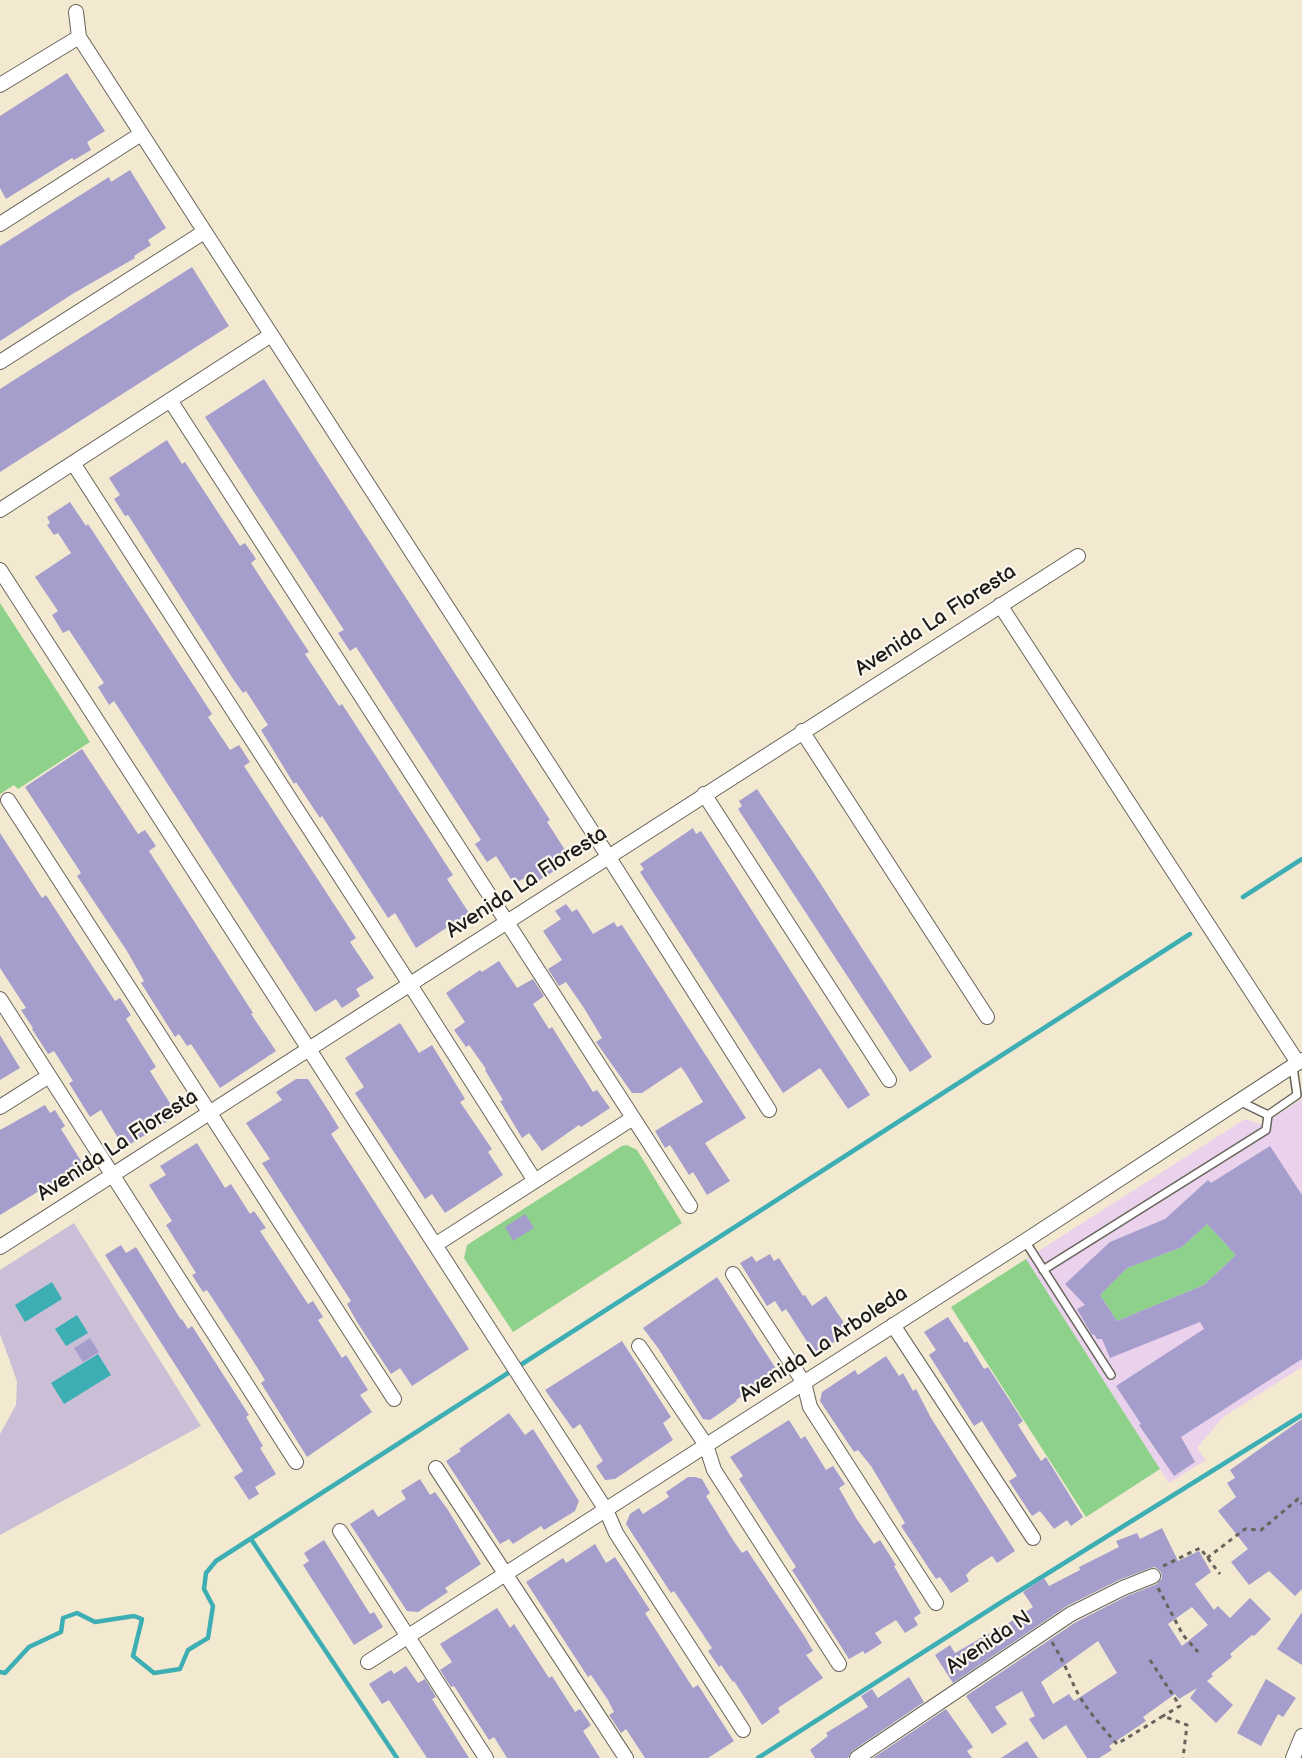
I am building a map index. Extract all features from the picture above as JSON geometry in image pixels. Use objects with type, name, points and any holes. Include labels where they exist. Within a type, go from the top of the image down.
[{"type":"street","points":[[76,12],[78,38],[608,856],[769,1110]]},
{"type":"street","points":[[0,85],[78,38]]},
{"type":"street","points":[[0,224],[141,134]]},
{"type":"street","points":[[0,362],[204,232]]},
{"type":"street","points":[[0,510],[271,335]]},
{"type":"street","points":[[170,400],[690,1206]]},
{"type":"street","points":[[73,463],[535,1181]]},
{"type":"street","name":"Avenida La Floresta","points":[[0,1247],[1078,556]]},
{"type":"street","points":[[0,570],[606,1510],[616,1533],[743,1730]]},
{"type":"street","points":[[1000,605],[1297,1063]]},
{"type":"street","points":[[802,731],[987,1017]]},
{"type":"street","points":[[704,794],[889,1080]]},
{"type":"street","points":[[8,800],[394,1399]]},
{"type":"street","points":[[0,999],[296,1462]]},
{"type":"street","name":"Avenida La Arboleda","points":[[368,1662],[893,1326],[1297,1063]]},
{"type":"street","points":[[0,1107],[49,1076]]},
{"type":"street","points":[[435,1245],[633,1118]]},
{"type":"street","points":[[733,1274],[804,1383],[810,1407],[936,1603]]},
{"type":"street","points":[[893,1326],[1033,1538]]},
{"type":"street","points":[[639,1346],[706,1445],[714,1470],[839,1664]]},
{"type":"street","points":[[436,1468],[626,1758]]},
{"type":"street","points":[[340,1531],[486,1758]]},
{"type":"street","name":"Avenida N","points":[[856,1758],[1071,1614],[1153,1576]]},
{"type":"street","points":[[1293,1758],[1302,1736]]},
{"type":"lane","points":[[1268,1115],[1300,1096],[1297,1063]]},
{"type":"lane","points":[[1239,1101],[1268,1115]]},
{"type":"lane","points":[[1044,1270],[1266,1130],[1268,1115]]},
{"type":"lane","points":[[1024,1241],[1112,1375]]},
{"type":"path","points":[[1207,1557],[1245,1528],[1261,1530],[1298,1499],[1302,1504]]},
{"type":"path","points":[[1198,1652],[1183,1635],[1153,1576],[1159,1568],[1200,1548],[1220,1574]]},
{"type":"path","points":[[1045,1631],[1070,1673],[1076,1689],[1100,1725],[1117,1744],[1180,1706],[1150,1660]]},
{"type":"path","points":[[1163,1716],[1187,1725],[1183,1758]]},
{"type":"shaded area","points":[[1302,1099],[1302,1367],[1223,1417],[1197,1448],[1206,1460],[1169,1483],[1026,1259],[1245,1119],[1262,1125]]},
{"type":"shaded area","points":[[74,1223],[201,1426],[0,1535],[0,1434],[16,1405],[17,1381],[0,1334],[0,1270]]},
{"type":"green space","points":[[0,603],[90,742],[18,789],[14,785],[0,794]]},
{"type":"green space","points":[[627,1145],[637,1150],[682,1223],[513,1332],[464,1258],[467,1245],[622,1146]]},
{"type":"green space","points":[[1207,1224],[1236,1255],[1204,1285],[1117,1321],[1100,1295],[1127,1268],[1182,1247]]},
{"type":"green space","points":[[1026,1259],[1160,1469],[1086,1517],[951,1307]]},
{"type":"water","points":[[52,1282],[62,1299],[25,1322],[15,1305]]},
{"type":"water","points":[[77,1315],[88,1333],[66,1346],[55,1329]]},
{"type":"water","points":[[98,1354],[111,1375],[64,1404],[51,1383]]},
{"type":"building","points":[[67,73],[105,131],[87,142],[91,150],[74,160],[72,158],[6,199],[0,188],[0,116]]},
{"type":"building","points":[[130,170],[166,228],[148,240],[151,245],[134,256],[135,258],[74,293],[0,341],[0,246],[109,177],[111,182]]},
{"type":"building","points":[[192,267],[229,326],[0,472],[0,389]]},
{"type":"building","points":[[264,379],[550,820],[547,822],[567,853],[550,864],[554,871],[537,882],[531,874],[514,884],[496,856],[487,862],[475,844],[481,840],[356,647],[350,651],[338,633],[344,630],[205,417]]},
{"type":"building","points":[[167,440],[182,464],[185,462],[240,546],[245,543],[256,559],[251,563],[309,652],[305,654],[339,706],[342,704],[453,875],[447,879],[469,913],[416,948],[395,913],[388,918],[322,816],[320,818],[296,782],[294,784],[261,730],[268,725],[246,691],[243,693],[233,679],[128,515],[125,516],[114,499],[120,495],[109,478]]},
{"type":"building","points":[[70,502],[86,526],[88,524],[205,703],[212,714],[208,717],[230,750],[239,745],[250,762],[244,766],[356,938],[350,942],[374,978],[356,989],[360,996],[342,1008],[336,999],[315,1012],[114,701],[109,705],[98,687],[104,683],[69,630],[63,633],[52,615],[58,611],[35,577],[71,553],[58,533],[54,535],[47,525],[50,523],[47,517]]},
{"type":"building","points":[[82,749],[138,834],[145,830],[156,846],[149,851],[276,1051],[220,1088],[191,1044],[187,1046],[179,1034],[175,1037],[141,983],[144,981],[127,951],[77,876],[81,873],[25,787]]},
{"type":"building","points":[[757,789],[932,1057],[910,1072],[738,809],[742,806],[739,801]]},
{"type":"building","points":[[693,828],[696,834],[701,831],[870,1095],[848,1109],[820,1068],[783,1093],[640,872],[644,869],[640,864]]},
{"type":"building","points":[[0,833],[42,898],[46,895],[115,1001],[120,998],[131,1015],[126,1019],[156,1067],[150,1071],[171,1105],[174,1103],[181,1113],[124,1148],[101,1110],[90,1117],[69,1083],[73,1081],[54,1051],[48,1054],[32,1029],[21,1010],[26,1008],[0,968]]},
{"type":"building","points":[[566,904],[572,912],[577,909],[593,934],[614,922],[617,927],[622,925],[746,1118],[705,1143],[730,1181],[707,1195],[693,1172],[689,1175],[670,1145],[665,1148],[655,1131],[703,1102],[686,1074],[681,1067],[642,1093],[632,1093],[596,1042],[602,1038],[584,1008],[566,982],[559,986],[548,969],[562,960],[543,931],[561,919],[555,911]]},
{"type":"building","points":[[499,961],[517,988],[533,979],[544,996],[533,1004],[549,1029],[552,1027],[593,1092],[597,1090],[610,1108],[581,1127],[579,1125],[542,1151],[529,1133],[522,1138],[500,1101],[503,1100],[486,1069],[469,1045],[466,1047],[454,1030],[465,1022],[446,993],[480,970],[482,972]]},
{"type":"building","points":[[400,1023],[419,1053],[432,1045],[465,1099],[460,1102],[492,1149],[488,1152],[503,1175],[445,1213],[432,1194],[425,1199],[355,1093],[364,1087],[345,1058]]},
{"type":"building","points":[[0,1035],[20,1068],[0,1080]]},
{"type":"building","points":[[296,1079],[308,1079],[328,1110],[339,1128],[331,1134],[469,1349],[412,1386],[400,1368],[391,1374],[357,1322],[347,1304],[351,1301],[262,1163],[270,1159],[246,1123],[282,1100],[276,1092]]},
{"type":"building","points":[[45,1105],[50,1113],[55,1110],[65,1126],[61,1129],[81,1161],[90,1157],[85,1173],[69,1183],[65,1175],[0,1215],[0,1130]]},
{"type":"building","points":[[197,1143],[225,1188],[231,1184],[250,1214],[254,1211],[266,1228],[260,1231],[308,1304],[313,1301],[323,1317],[318,1320],[342,1358],[346,1355],[368,1390],[360,1395],[372,1412],[307,1457],[261,1383],[265,1380],[241,1342],[207,1290],[203,1292],[192,1275],[196,1273],[166,1225],[172,1221],[149,1185],[166,1175],[160,1166]]},
{"type":"building","points":[[1270,1146],[1302,1195],[1302,1359],[1181,1437],[1195,1462],[1174,1476],[1116,1386],[1204,1329],[1200,1322],[1110,1358],[1102,1339],[1097,1339],[1094,1334],[1092,1335],[1077,1309],[1085,1305],[1065,1284],[1110,1242],[1165,1219],[1208,1180],[1211,1183]],"holes":[[[1207,1224],[1236,1255],[1204,1285],[1117,1321],[1100,1295],[1127,1268],[1182,1247]]]},
{"type":"building","points":[[525,1214],[534,1228],[513,1241],[505,1227]]},
{"type":"building","points":[[121,1245],[126,1253],[136,1247],[181,1320],[188,1329],[192,1326],[249,1415],[246,1417],[263,1446],[260,1448],[276,1474],[255,1487],[259,1494],[249,1500],[234,1477],[243,1471],[105,1255]]},
{"type":"building","points":[[770,1254],[774,1261],[779,1258],[812,1306],[826,1296],[850,1332],[815,1354],[786,1309],[782,1312],[775,1301],[767,1306],[740,1263],[752,1256],[756,1262]]},
{"type":"building","points":[[717,1277],[778,1372],[710,1420],[703,1419],[643,1328]]},
{"type":"building","points":[[948,1317],[965,1343],[967,1341],[984,1369],[988,1367],[1023,1421],[1018,1425],[1041,1461],[1046,1457],[1083,1517],[1071,1526],[1067,1520],[1054,1529],[1040,1511],[1032,1516],[1009,1481],[1017,1476],[982,1421],[974,1426],[929,1355],[936,1350],[924,1332]]},
{"type":"building","points":[[90,1338],[99,1352],[83,1362],[74,1348]]},
{"type":"building","points":[[622,1341],[671,1417],[663,1423],[673,1440],[615,1479],[605,1480],[596,1466],[603,1461],[580,1424],[573,1429],[545,1390]]},
{"type":"building","points":[[886,1356],[899,1376],[903,1373],[913,1391],[916,1389],[931,1418],[1015,1551],[997,1563],[992,1556],[972,1569],[966,1575],[969,1581],[951,1593],[940,1577],[936,1579],[901,1526],[905,1523],[871,1466],[858,1450],[854,1452],[820,1401],[822,1392],[855,1370],[858,1375]]},
{"type":"building","points":[[509,1413],[525,1435],[533,1429],[579,1501],[575,1511],[544,1530],[541,1526],[513,1544],[509,1539],[500,1544],[446,1461]]},
{"type":"building","points":[[1302,1419],[1302,1589],[1295,1596],[1269,1571],[1249,1585],[1231,1562],[1248,1549],[1218,1511],[1236,1497],[1227,1483],[1235,1478],[1230,1470]]},
{"type":"building","points":[[789,1420],[801,1439],[805,1436],[826,1470],[833,1466],[845,1484],[839,1488],[856,1518],[874,1544],[880,1540],[921,1613],[914,1618],[918,1625],[905,1633],[896,1620],[875,1633],[882,1643],[865,1654],[863,1651],[849,1659],[792,1570],[796,1567],[739,1479],[743,1476],[730,1457]]},
{"type":"building","points":[[688,1477],[702,1479],[710,1493],[706,1496],[733,1540],[742,1553],[747,1550],[805,1637],[813,1651],[806,1655],[823,1678],[778,1708],[780,1712],[762,1725],[734,1681],[721,1665],[719,1667],[708,1651],[712,1648],[674,1591],[671,1593],[626,1524],[630,1514],[639,1508],[643,1514],[669,1497],[666,1492]]},
{"type":"building","points":[[420,1479],[430,1495],[435,1492],[448,1510],[481,1564],[445,1588],[448,1592],[418,1612],[407,1611],[350,1524],[373,1509],[378,1517],[406,1499],[401,1491]]},
{"type":"building","points":[[1162,1528],[1178,1561],[1199,1551],[1211,1572],[1195,1584],[1214,1610],[1218,1606],[1230,1618],[1250,1598],[1271,1619],[1254,1636],[1252,1635],[1230,1654],[1232,1657],[1211,1674],[1213,1676],[1207,1681],[1233,1705],[1216,1723],[1190,1698],[1197,1688],[1179,1699],[1175,1694],[1143,1717],[1146,1721],[1109,1746],[1112,1750],[1099,1758],[1087,1758],[1066,1725],[1043,1740],[1029,1719],[1035,1716],[1022,1691],[995,1707],[1007,1724],[992,1734],[966,1696],[1076,1622],[1127,1596],[1157,1584],[1162,1578],[1161,1572],[1155,1567],[1150,1568],[1119,1580],[1067,1606],[953,1683],[935,1655],[950,1645],[955,1653],[1001,1628],[1033,1607],[1023,1592],[1044,1578],[1049,1586],[1080,1570],[1079,1567],[1119,1547],[1116,1541],[1137,1533],[1140,1539]],"holes":[[[1192,1607],[1208,1625],[1182,1646],[1168,1624]],[[1098,1641],[1117,1673],[1074,1701],[1069,1694],[1053,1704],[1041,1682]]]},
{"type":"building","points":[[324,1540],[370,1614],[374,1612],[383,1627],[354,1645],[303,1565],[309,1561],[304,1553]]},
{"type":"building","points":[[595,1544],[606,1563],[615,1557],[650,1610],[645,1613],[693,1688],[698,1685],[734,1741],[708,1758],[645,1758],[626,1729],[621,1733],[609,1715],[614,1712],[608,1700],[591,1675],[588,1677],[526,1582],[563,1558],[566,1563]]},
{"type":"building","points":[[497,1608],[510,1628],[514,1624],[549,1678],[552,1676],[575,1712],[580,1709],[591,1725],[583,1731],[600,1758],[507,1758],[494,1737],[489,1740],[454,1686],[451,1687],[440,1670],[452,1662],[440,1644]]},
{"type":"building","points":[[1302,1612],[1302,1665],[1277,1649]]},
{"type":"building","points":[[406,1666],[418,1683],[425,1679],[436,1697],[432,1699],[469,1758],[427,1758],[389,1700],[382,1704],[369,1684],[391,1670],[394,1674]]},
{"type":"building","points":[[909,1677],[924,1702],[852,1751],[848,1758],[815,1758],[810,1750],[828,1736],[826,1733],[868,1707],[861,1696],[872,1689],[878,1698]]},
{"type":"building","points":[[1266,1679],[1296,1698],[1283,1717],[1278,1714],[1261,1746],[1237,1733]]},
{"type":"building","points":[[946,1709],[973,1747],[967,1751],[972,1758],[873,1758]]},
{"type":"building","points":[[1027,1741],[1038,1758],[1001,1758]]},
{"type":"waterway","points":[[1243,897],[1302,859]]},
{"type":"waterway","points":[[0,1672],[5,1673],[29,1647],[61,1632],[63,1618],[77,1613],[95,1622],[134,1616],[142,1619],[133,1656],[154,1673],[180,1669],[188,1650],[208,1638],[213,1606],[204,1589],[206,1573],[216,1561],[1190,934]]},
{"type":"waterway","points":[[758,1758],[1000,1603],[1302,1415]]},
{"type":"waterway","points":[[251,1539],[397,1758]]}]
